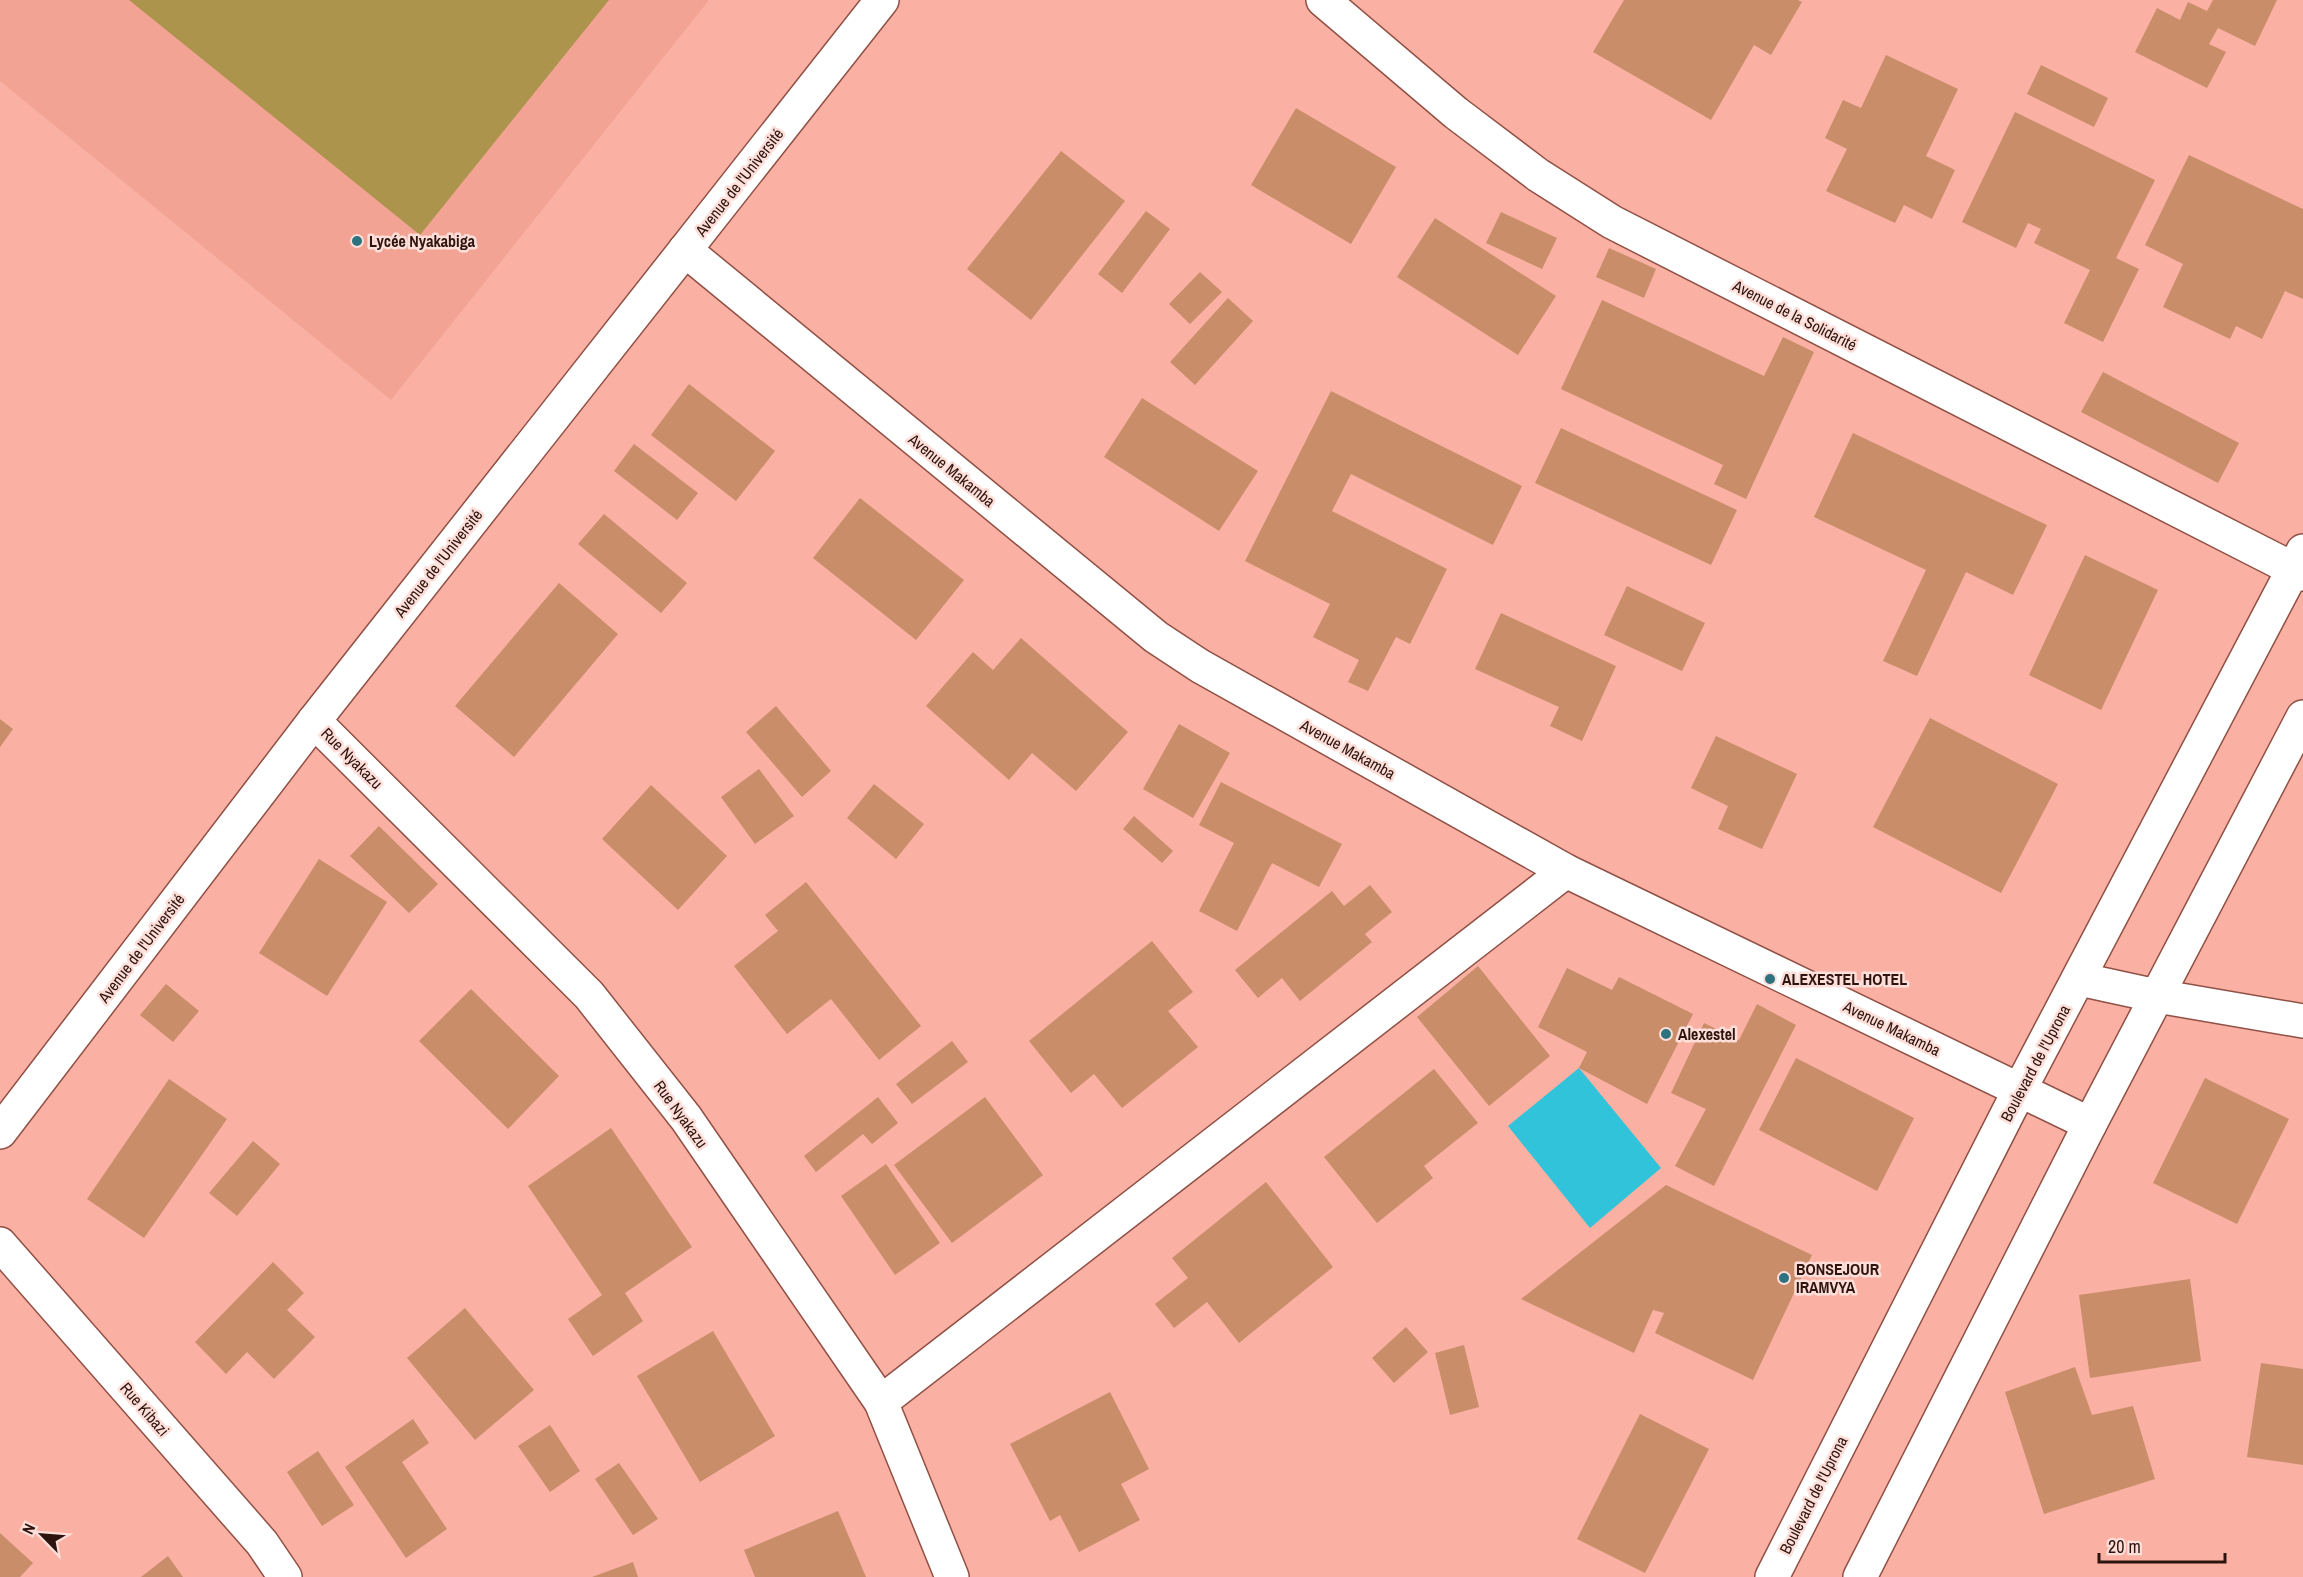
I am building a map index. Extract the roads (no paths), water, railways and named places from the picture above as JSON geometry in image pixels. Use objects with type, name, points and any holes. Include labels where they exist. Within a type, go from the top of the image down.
[{"type":"street","name":"Avenue de l'Université","points":[[0,1132],[314,721],[882,0]]},
{"type":"street","name":"Avenue de la Solidarité","points":[[1323,0],[1456,113],[1538,175],[1612,222],[2300,565]]},
{"type":"street","name":"Avenue Makamba","points":[[685,250],[1156,637],[1200,666],[1566,871],[2090,1124]]},
{"type":"street","name":"Boulevard de l'Uprona","points":[[1772,1577],[2020,1089],[2300,565]]},
{"type":"street","points":[[1860,1577],[2090,1124],[2303,717]]},
{"type":"street","name":"Rue Nyakazu","points":[[314,721],[589,995],[686,1118],[881,1402],[952,1577]]},
{"type":"street","points":[[881,1402],[1566,871]]},
{"type":"street","points":[[2079,978],[2157,996],[2303,1021]]},
{"type":"street","name":"Rue Kibazi","points":[[0,1244],[262,1543],[285,1577]]},
{"type":"water","points":[[1579,1068],[1661,1168],[1590,1228],[1508,1126]]},
{"type":"place","name":"Lycée Nyakabiga","points":[[357,241]]},
{"type":"place","name":"ALEXESTEL HOTEL","points":[[1770,979]]},
{"type":"place","name":"Alexestel","points":[[1666,1034]]},
{"type":"place","name":"BONSEJOUR IRAMVYA","points":[[1784,1278]]}]
